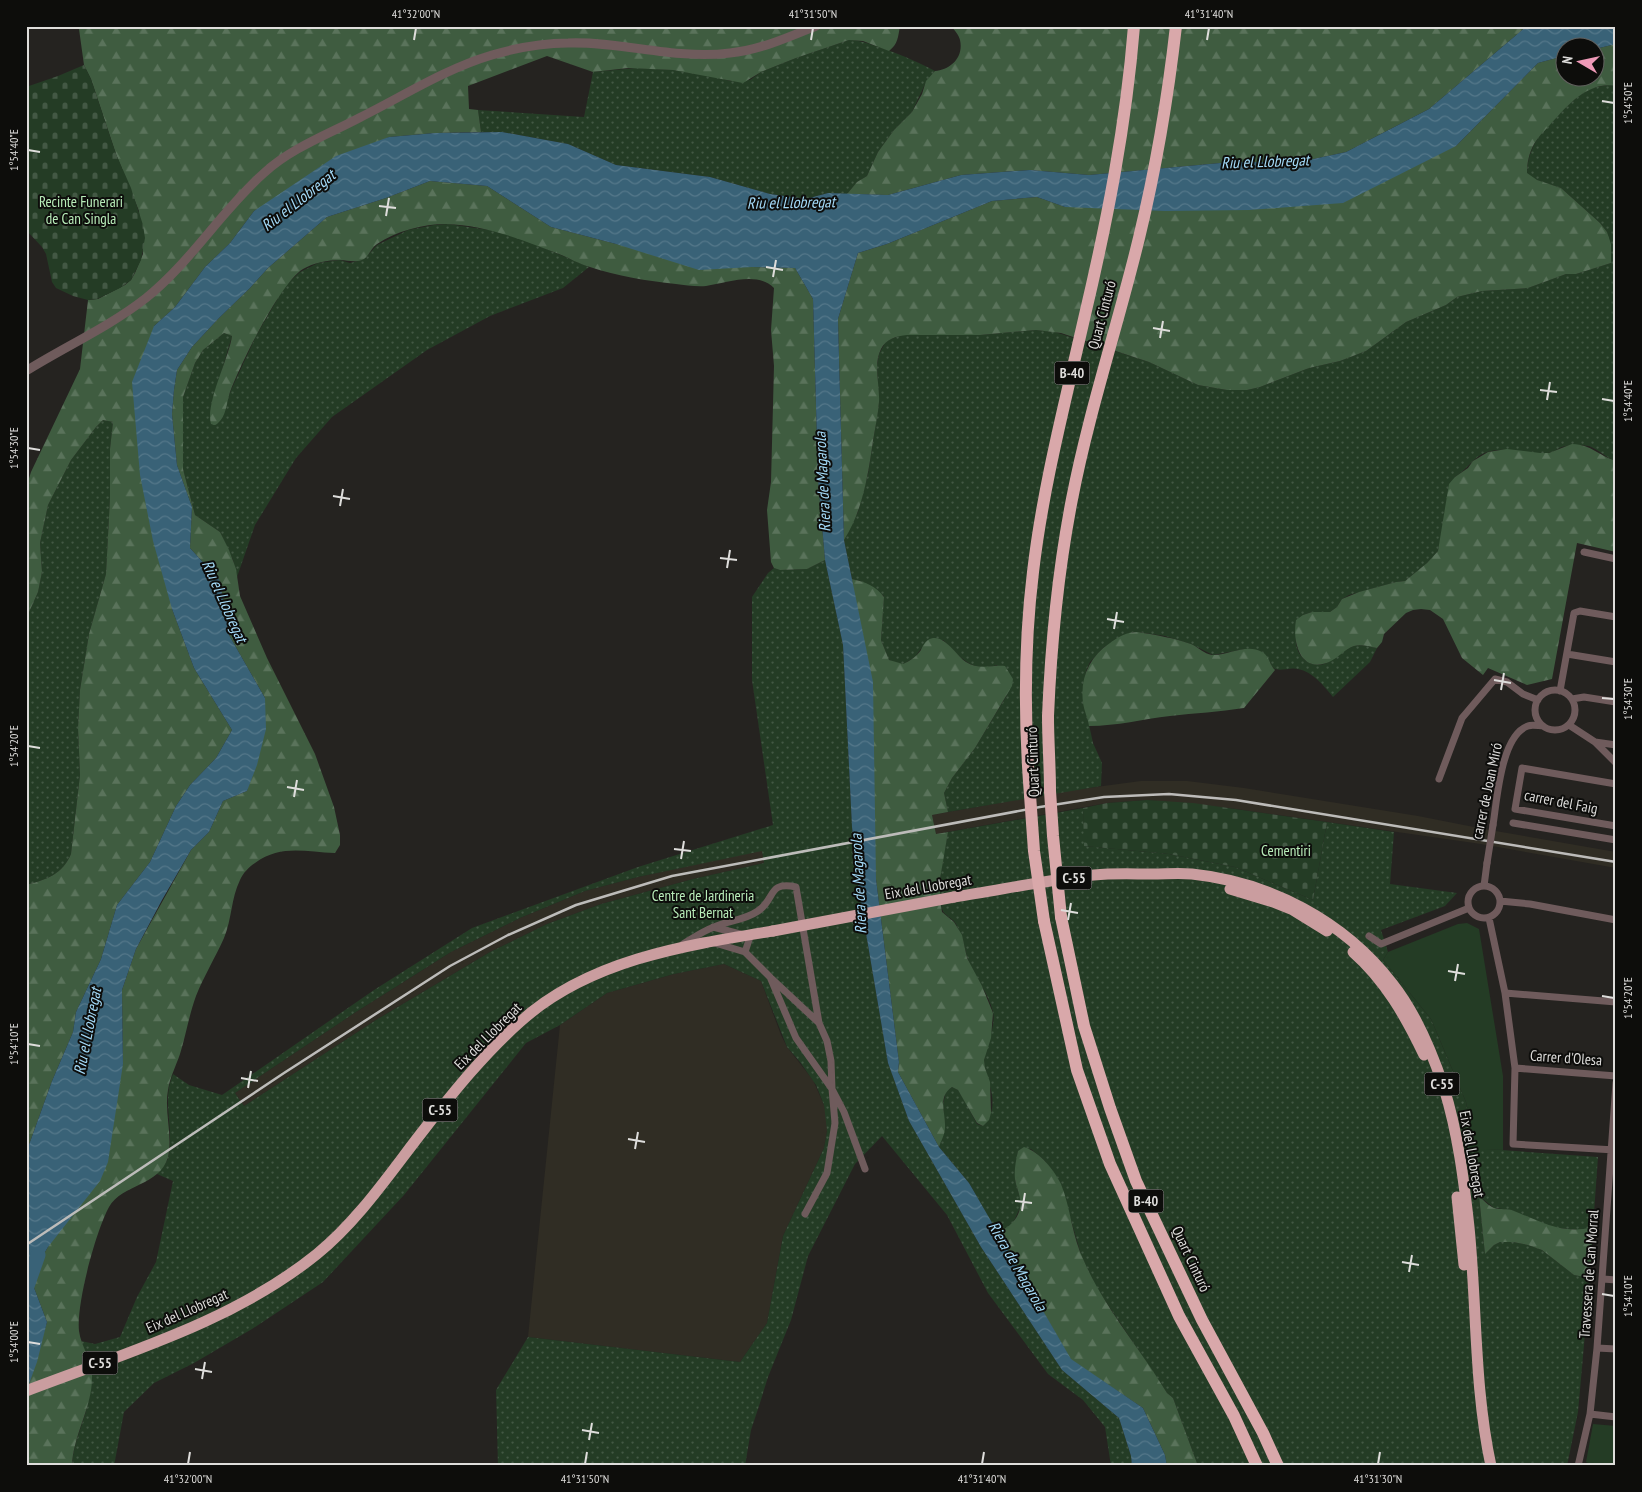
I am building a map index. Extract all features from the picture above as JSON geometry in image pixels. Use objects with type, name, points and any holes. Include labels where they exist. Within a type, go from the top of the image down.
[{"type":"highway","name":"Quart Cinturó","points":[[1134,26],[1123,126],[1114,179],[1059,427],[1039,530],[1029,616],[1025,721],[1034,851],[1044,921],[1077,1070],[1110,1164],[1179,1316],[1234,1416],[1257,1466]]},
{"type":"highway","name":"Quart Cinturó","points":[[1176,26],[1166,104],[1153,176],[1140,236],[1072,498],[1060,572],[1048,718],[1053,836],[1061,917],[1084,1026],[1136,1181],[1202,1320],[1263,1433],[1278,1466]]},
{"type":"highway","name":"Eix del Llobregat","points":[[1153,874],[1225,887],[1293,910],[1333,934],[1361,959],[1376,974],[1398,1005],[1413,1032],[1431,1073],[1448,1132],[1456,1184],[1465,1276],[1472,1379],[1477,1424],[1485,1466]]},
{"type":"highway","name":"Eix del Llobregat","points":[[26,1391],[174,1335],[214,1317],[271,1287],[319,1253],[354,1219],[473,1069],[520,1021],[558,995],[597,974],[626,963],[710,942],[954,897],[1094,875],[1189,874],[1259,888],[1312,911],[1370,956],[1408,1005],[1424,1036],[1444,1089],[1457,1139],[1469,1230],[1478,1384],[1491,1466]]},
{"type":"street","points":[[26,371],[124,315],[147,297],[178,268],[245,191],[280,160],[434,78],[462,66],[523,47],[568,42],[686,55],[730,53],[761,47],[816,26]]},
{"type":"street","points":[[1584,552],[1616,559]]},
{"type":"street","points":[[1560,691],[1574,613],[1580,611],[1616,617]]},
{"type":"street","points":[[1567,654],[1616,662]]},
{"type":"street","points":[[1439,778],[1462,718],[1495,678],[1507,682],[1523,694],[1538,700]]},
{"type":"street","points":[[1560,691],[1567,694],[1572,700],[1575,713],[1569,725],[1556,730],[1543,726],[1539,722],[1536,711],[1538,700],[1548,692],[1560,691]]},
{"type":"street","points":[[1572,700],[1584,697],[1616,702]]},
{"type":"street","name":"carrer de Joan Miró","points":[[1484,886],[1497,797],[1509,744],[1516,733],[1529,725],[1543,726]]},
{"type":"street","points":[[1569,725],[1595,742],[1616,763]]},
{"type":"street","points":[[1595,742],[1616,745]]},
{"type":"street","name":"carrer del Faig","points":[[1616,784],[1522,768],[1515,809],[1616,826]]},
{"type":"street","points":[[1514,823],[1616,840]]},
{"type":"street","points":[[672,951],[713,927],[748,916],[760,910],[776,888],[784,885],[796,887],[819,1024],[828,1048],[835,1123],[827,1173],[805,1214]]},
{"type":"street","points":[[1479,886],[1492,888],[1496,891],[1500,901],[1496,914],[1489,918],[1477,917],[1472,914],[1467,903],[1472,891],[1479,886]]},
{"type":"street","points":[[1500,901],[1530,904],[1616,920]]},
{"type":"street","points":[[1369,936],[1381,944],[1469,908]]},
{"type":"street","points":[[1489,918],[1505,993],[1515,1068],[1513,1144],[1614,1150]]},
{"type":"street","points":[[713,927],[748,935],[744,952]]},
{"type":"street","points":[[710,942],[744,952],[819,1024]]},
{"type":"street","points":[[770,977],[796,1038],[832,1089],[844,1112],[865,1168]]},
{"type":"street","points":[[1505,993],[1616,1002]]},
{"type":"street","name":"Carrer d'Olesa","points":[[1515,1068],[1616,1076]]},
{"type":"street","name":"Travessera de Can Morral","points":[[1578,1466],[1590,1414],[1597,1348],[1614,1150],[1616,1083]]},
{"type":"street","points":[[1602,1279],[1616,1280]]},
{"type":"street","points":[[1597,1348],[1616,1350]]},
{"type":"street","points":[[1590,1414],[1616,1417]]},
{"type":"shaded area","points":[[1141,781],[1187,781],[1244,788],[1418,816],[1616,852],[1616,868],[1481,844],[1229,808],[1147,800],[1107,803],[936,834],[932,815],[1066,791]]},
{"type":"shaded area","points":[[762,850],[764,863],[693,879],[601,904],[547,924],[490,952],[376,1020],[244,1106],[235,1093],[356,1012],[451,952],[520,918],[585,891],[638,877]]},
{"type":"shaded area","points":[[724,964],[761,981],[781,1035],[787,1047],[813,1080],[824,1105],[827,1120],[824,1148],[783,1236],[767,1323],[740,1362],[528,1337],[560,1025],[607,993],[674,974]]},
{"type":"green space","points":[[77,26],[900,26],[896,43],[889,51],[863,41],[849,40],[761,72],[743,83],[673,70],[628,68],[593,72],[547,56],[468,86],[469,109],[478,110],[481,132],[389,137],[254,211],[230,243],[205,267],[175,307],[154,326],[172,609],[194,668],[232,730],[216,758],[190,785],[176,806],[150,862],[117,905],[101,959],[76,1012],[73,1032],[52,1081],[26,1153],[26,885],[40,881],[59,871],[68,861],[71,854],[80,775],[78,728],[80,690],[89,634],[106,574],[110,498],[110,449],[113,422],[103,420],[96,427],[71,460],[48,505],[40,543],[42,572],[38,592],[26,619],[26,488],[31,472],[80,369],[88,300],[98,299],[131,280],[143,254],[139,211],[116,154],[91,79],[84,65]]},
{"type":"green space","points":[[951,26],[1527,26],[1429,109],[1346,152],[1299,162],[1231,162],[1089,175],[1030,170],[961,175],[888,195],[847,194],[857,182],[867,176],[878,152],[894,130],[912,112],[922,94],[926,81],[935,71],[946,68],[955,62],[961,46],[958,35]]},
{"type":"green space","points":[[849,40],[879,47],[935,71],[926,82],[912,112],[894,130],[878,152],[867,176],[857,182],[847,194],[828,193],[806,199],[770,194],[710,177],[616,165],[568,144],[502,132],[481,132],[478,110],[584,117],[593,72],[636,68],[673,70],[730,81],[750,80],[761,72]]},
{"type":"green space","points":[[1616,44],[1616,86],[1604,86],[1604,47]]},
{"type":"green space","points":[[1554,59],[1554,88],[1594,88],[1578,97],[1543,132],[1532,147],[1527,173],[1537,180],[1561,188],[1600,223],[1607,232],[1611,244],[1611,263],[1576,274],[1566,274],[1528,288],[1482,291],[1457,297],[1446,305],[1406,322],[1366,351],[1340,361],[1309,368],[1260,387],[1247,390],[1227,390],[1198,385],[1149,362],[1061,333],[1036,330],[980,335],[907,335],[895,337],[889,340],[881,349],[877,361],[879,402],[869,467],[856,517],[844,540],[838,319],[858,253],[887,244],[992,201],[1037,197],[1065,207],[1456,146],[1538,63]]},
{"type":"green space","name":"Recinte Funerari de Can Singla","points":[[84,65],[91,79],[116,154],[131,188],[143,225],[145,238],[141,260],[131,280],[120,288],[97,299],[88,300],[73,296],[56,288],[52,282],[46,254],[26,230],[26,87]]},
{"type":"green space","points":[[1604,86],[1616,86],[1616,461],[1592,447],[1579,445],[1565,446],[1550,453],[1540,454],[1495,450],[1482,454],[1474,460],[1455,477],[1438,551],[1427,563],[1405,581],[1349,595],[1342,599],[1337,607],[1330,612],[1312,612],[1303,615],[1297,631],[1296,643],[1300,654],[1308,662],[1318,665],[1324,664],[1354,646],[1363,645],[1377,648],[1370,662],[1333,697],[1309,673],[1294,668],[1275,669],[1270,662],[1245,649],[1213,655],[1191,644],[1165,636],[1133,632],[1104,647],[1090,662],[1086,671],[1083,697],[1093,743],[1102,763],[1101,786],[948,812],[944,793],[952,778],[975,748],[1007,695],[997,665],[980,667],[973,665],[960,657],[943,640],[923,646],[915,657],[902,665],[889,660],[881,640],[884,596],[860,581],[852,579],[844,540],[858,512],[868,474],[879,403],[877,366],[879,354],[885,343],[901,335],[980,335],[1036,330],[1055,332],[1149,362],[1198,385],[1227,390],[1247,390],[1260,387],[1309,368],[1340,361],[1366,351],[1406,322],[1446,305],[1457,297],[1482,291],[1528,288],[1566,274],[1576,274],[1611,263],[1607,232],[1600,223],[1561,188],[1536,180],[1527,174],[1528,160],[1533,147],[1542,133],[1580,95],[1595,88],[1604,88]]},
{"type":"green space","points":[[430,181],[487,186],[551,227],[616,244],[752,267],[795,268],[813,299],[818,479],[825,560],[807,569],[780,570],[774,568],[771,562],[767,510],[771,482],[774,366],[771,330],[774,288],[759,280],[751,279],[699,286],[643,280],[586,266],[559,254],[489,230],[461,225],[428,225],[410,229],[384,239],[362,260],[321,262],[303,269],[294,277],[272,307],[251,345],[230,392],[223,417],[215,425],[211,424],[211,405],[232,336],[224,333],[203,350],[195,363],[183,397],[183,469],[195,515],[220,532],[229,550],[236,569],[240,596],[267,658],[315,754],[334,807],[340,835],[340,845],[335,853],[294,850],[274,853],[246,870],[241,877],[224,938],[196,996],[180,1054],[169,1085],[167,1098],[170,1140],[168,1157],[164,1167],[157,1174],[115,1199],[104,1218],[93,1250],[84,1286],[79,1319],[80,1337],[92,1372],[91,1389],[73,1455],[72,1466],[26,1466],[26,1392],[47,1322],[30,1277],[48,1247],[123,1064],[122,990],[136,949],[191,850],[209,832],[223,801],[247,791],[265,698],[229,635],[220,581],[190,548],[192,507],[177,465],[172,414],[177,370],[192,347],[268,268],[327,217],[386,198]]},
{"type":"green space","points":[[448,224],[496,231],[523,239],[589,267],[563,288],[490,316],[427,350],[332,417],[296,458],[255,525],[237,577],[233,560],[220,532],[195,515],[183,469],[183,397],[195,363],[203,350],[224,333],[232,336],[213,401],[220,421],[231,390],[256,336],[285,286],[300,272],[318,263],[340,260],[350,263],[362,260],[377,245],[408,230]]},
{"type":"green space","points":[[103,420],[113,422],[110,449],[110,498],[106,574],[89,634],[80,690],[78,728],[80,775],[71,854],[68,861],[59,871],[40,881],[26,885],[26,619],[38,592],[42,572],[40,543],[48,505],[71,460]]},
{"type":"green space","points":[[1572,444],[1585,446],[1616,461],[1616,552],[1577,543],[1552,679],[1527,685],[1488,668],[1483,675],[1462,658],[1443,619],[1430,610],[1421,609],[1406,613],[1384,634],[1382,642],[1377,648],[1363,645],[1354,646],[1331,661],[1321,664],[1312,664],[1301,655],[1297,647],[1296,620],[1312,612],[1330,612],[1337,607],[1342,599],[1359,592],[1405,581],[1438,551],[1449,484],[1468,468],[1473,461],[1488,452],[1507,449],[1549,453]]},
{"type":"green space","name":"Centre de Jardineria Sant Bernat","points":[[825,560],[843,645],[852,827],[859,892],[888,1063],[909,1121],[981,1247],[1062,1370],[1119,1418],[1131,1456],[1132,1466],[1111,1466],[1105,1427],[1083,1400],[1048,1374],[988,1293],[947,1215],[882,1136],[855,1164],[808,1256],[791,1320],[768,1377],[751,1430],[745,1466],[498,1466],[496,1390],[528,1337],[740,1362],[767,1323],[783,1236],[824,1148],[827,1131],[824,1105],[816,1085],[787,1047],[761,981],[724,964],[674,974],[607,993],[560,1025],[526,1043],[404,1195],[323,1282],[252,1329],[194,1363],[154,1383],[124,1412],[114,1466],[72,1466],[89,1398],[87,1369],[81,1341],[95,1344],[120,1337],[137,1297],[156,1262],[173,1181],[157,1174],[168,1158],[170,1147],[168,1095],[173,1074],[189,1085],[222,1095],[374,990],[472,928],[638,867],[773,825],[752,680],[752,597],[768,573],[774,568],[780,570],[807,569]],"holes":[[[762,851],[764,863],[693,879],[601,904],[547,924],[490,952],[376,1020],[244,1106],[235,1093],[356,1012],[451,952],[520,918],[585,891],[638,877]]]},
{"type":"green space","points":[[852,579],[870,585],[884,597],[881,640],[889,660],[903,664],[917,655],[928,640],[934,638],[944,641],[962,659],[975,666],[1005,666],[1013,679],[1012,686],[975,748],[952,778],[944,793],[948,812],[932,815],[936,834],[948,832],[940,879],[942,912],[954,922],[962,935],[967,958],[982,986],[993,1013],[991,1038],[984,1060],[990,1082],[991,1113],[989,1120],[983,1126],[977,1123],[958,1090],[952,1087],[947,1091],[943,1100],[945,1130],[939,1147],[898,1072],[899,1062],[876,879]]},
{"type":"green space","points":[[1138,632],[1185,642],[1212,655],[1243,649],[1256,650],[1267,656],[1275,670],[1244,708],[1089,726],[1082,694],[1085,677],[1091,662],[1110,643],[1123,635]]},
{"type":"green space","name":"Cementiri","points":[[1147,800],[1193,803],[1327,822],[1313,900],[1235,867],[1169,854],[1084,846],[1083,808],[1107,803]]},
{"type":"green space","points":[[1083,808],[1085,846],[1169,854],[1235,867],[1313,900],[1327,822],[1394,832],[1390,884],[1457,893],[1445,906],[1381,930],[1388,952],[1383,960],[1431,1019],[1466,1102],[1473,1148],[1598,1157],[1593,1227],[1582,1230],[1557,1228],[1540,1224],[1511,1210],[1494,1208],[1479,1196],[1485,1254],[1500,1242],[1528,1245],[1542,1250],[1574,1275],[1590,1278],[1578,1412],[1567,1466],[1198,1466],[1173,1398],[1167,1393],[1096,1287],[1081,1255],[1061,1185],[1044,1160],[1031,1149],[1018,1151],[1015,1180],[1021,1201],[1020,1208],[1013,1223],[1005,1230],[997,1232],[969,1183],[939,1147],[945,1128],[943,1105],[946,1091],[952,1087],[958,1090],[977,1124],[983,1126],[991,1112],[992,1105],[991,1090],[984,1061],[986,1047],[993,1027],[993,1012],[967,957],[957,926],[944,912],[941,904],[940,877],[948,832]]},
{"type":"green space","points":[[1467,923],[1479,929],[1503,1076],[1503,1150],[1473,1149],[1466,1102],[1431,1019],[1383,960],[1388,952],[1458,924]]},
{"type":"green space","points":[[1024,1147],[1041,1157],[1061,1184],[1080,1252],[1092,1279],[1167,1393],[1173,1398],[1198,1466],[1167,1466],[1165,1455],[1143,1408],[1071,1360],[997,1232],[1011,1224],[1020,1210],[1015,1169],[1018,1151]]},
{"type":"green space","points":[[1479,1196],[1494,1208],[1512,1210],[1552,1226],[1572,1229],[1593,1227],[1590,1278],[1574,1275],[1542,1250],[1528,1245],[1500,1242],[1485,1254]]},
{"type":"green space","points":[[1593,1424],[1616,1426],[1616,1466],[1595,1466],[1586,1462]]},
{"type":"water","name":"Riera de Magarola","points":[[1527,26],[1616,26],[1616,44],[1604,47],[1604,38],[1554,38],[1554,59],[1538,63],[1456,146],[1343,203],[1249,210],[1165,211],[1065,207],[1037,197],[992,201],[887,244],[858,253],[838,319],[844,540],[873,682],[876,879],[899,1062],[898,1072],[939,1147],[969,1183],[1071,1359],[1143,1408],[1165,1455],[1167,1466],[1132,1466],[1131,1456],[1119,1418],[1062,1370],[981,1247],[909,1121],[888,1063],[859,892],[852,827],[843,645],[825,560],[818,479],[813,299],[795,268],[752,267],[699,270],[616,244],[551,227],[487,186],[430,181],[386,198],[327,217],[268,268],[218,319],[192,347],[177,370],[172,414],[177,465],[192,507],[190,548],[220,581],[229,635],[265,698],[266,729],[257,765],[247,791],[223,801],[209,832],[191,850],[136,949],[122,990],[123,1064],[108,1162],[100,1181],[48,1247],[30,1277],[47,1322],[37,1362],[26,1392],[26,1153],[52,1081],[73,1032],[76,1012],[101,959],[117,905],[150,862],[176,806],[190,785],[216,758],[232,730],[194,668],[172,609],[153,541],[140,475],[132,382],[154,326],[175,307],[205,267],[230,243],[254,211],[336,156],[389,137],[435,133],[502,132],[568,144],[616,165],[710,177],[770,194],[806,199],[828,193],[888,195],[961,175],[1030,170],[1089,175],[1231,162],[1299,162],[1346,152],[1429,109]]},
{"type":"waterway","name":"Riu el Llobregat","points":[[26,1289],[38,1255]]},
{"type":"railway","points":[[26,1245],[284,1073],[450,966],[508,935],[576,905],[672,876],[1040,807],[1104,797],[1169,794],[1236,800],[1616,862]]}]
